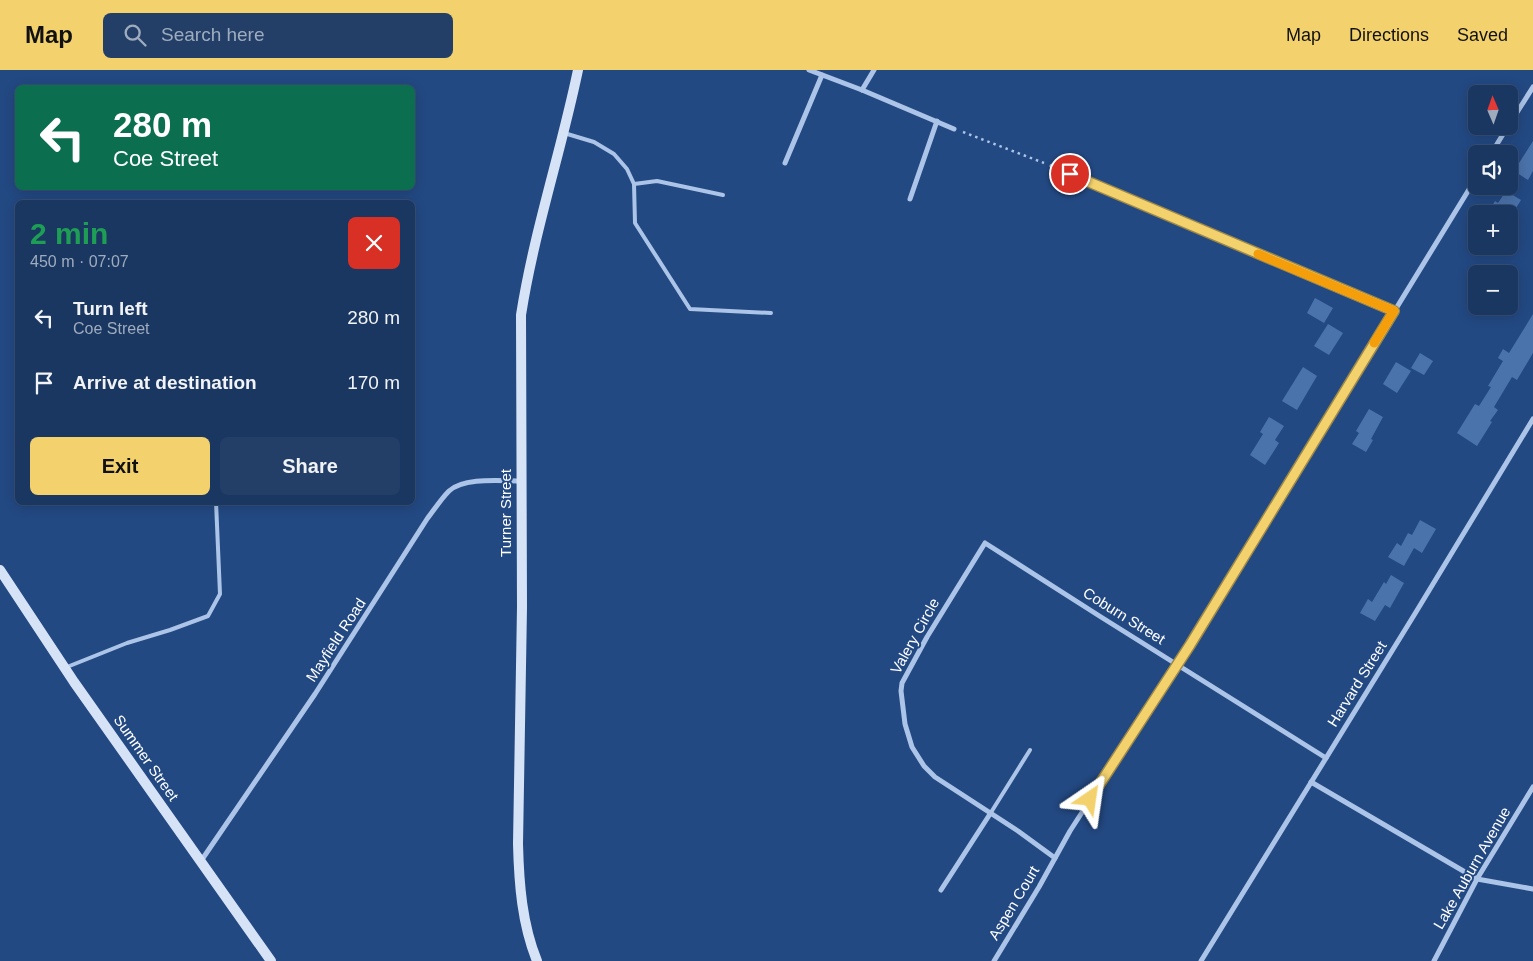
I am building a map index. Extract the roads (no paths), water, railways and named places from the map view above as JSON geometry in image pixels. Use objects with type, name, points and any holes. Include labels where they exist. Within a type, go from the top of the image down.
[{"type":"main road","name":"Turner Street","points":[[537,961],[529,939],[524,912],[519,861],[518,798],[522,607],[521,315],[544,207],[564,133],[578,70]]},
{"type":"main road","name":"Summer Street","points":[[0,570],[64,667],[271,961]]},
{"type":"street","points":[[809,70],[954,129]]},
{"type":"street","points":[[862,90],[874,70]]},
{"type":"street","points":[[785,163],[822,75]]},
{"type":"street","points":[[1518,110],[1533,87]]},
{"type":"street","points":[[910,199],[937,122]]},
{"type":"street","points":[[1052,166],[1394,311]]},
{"type":"street","name":"Aspen Court","points":[[994,961],[1075,823],[1177,664],[1468,191]]},
{"type":"street","name":"Harvard Street","points":[[1201,961],[1533,419]]},
{"type":"street","name":"Mayfield Road","points":[[200,862],[315,694],[427,519],[448,492],[455,486],[473,482],[521,481]]},
{"type":"street","name":"Coburn Street","points":[[985,543],[1326,758]]},
{"type":"street","name":"Valery Circle","points":[[985,543],[922,645],[904,678],[901,691],[905,724],[912,747],[924,766],[934,777],[1018,831],[1055,858]]},
{"type":"street","points":[[1311,782],[1477,880],[1533,889]]},
{"type":"street","name":"Lake Auburn Avenue","points":[[1434,961],[1477,880],[1533,787]]},
{"type":"street","points":[[941,890],[990,814]]},
{"type":"lane","points":[[564,133],[594,142],[614,154],[627,170],[634,184],[635,223],[690,309],[771,314]]},
{"type":"lane","points":[[634,184],[657,181],[723,195]]},
{"type":"lane","points":[[64,667],[208,616],[220,594],[216,505]]},
{"type":"lane","points":[[990,814],[1030,750]]}]
